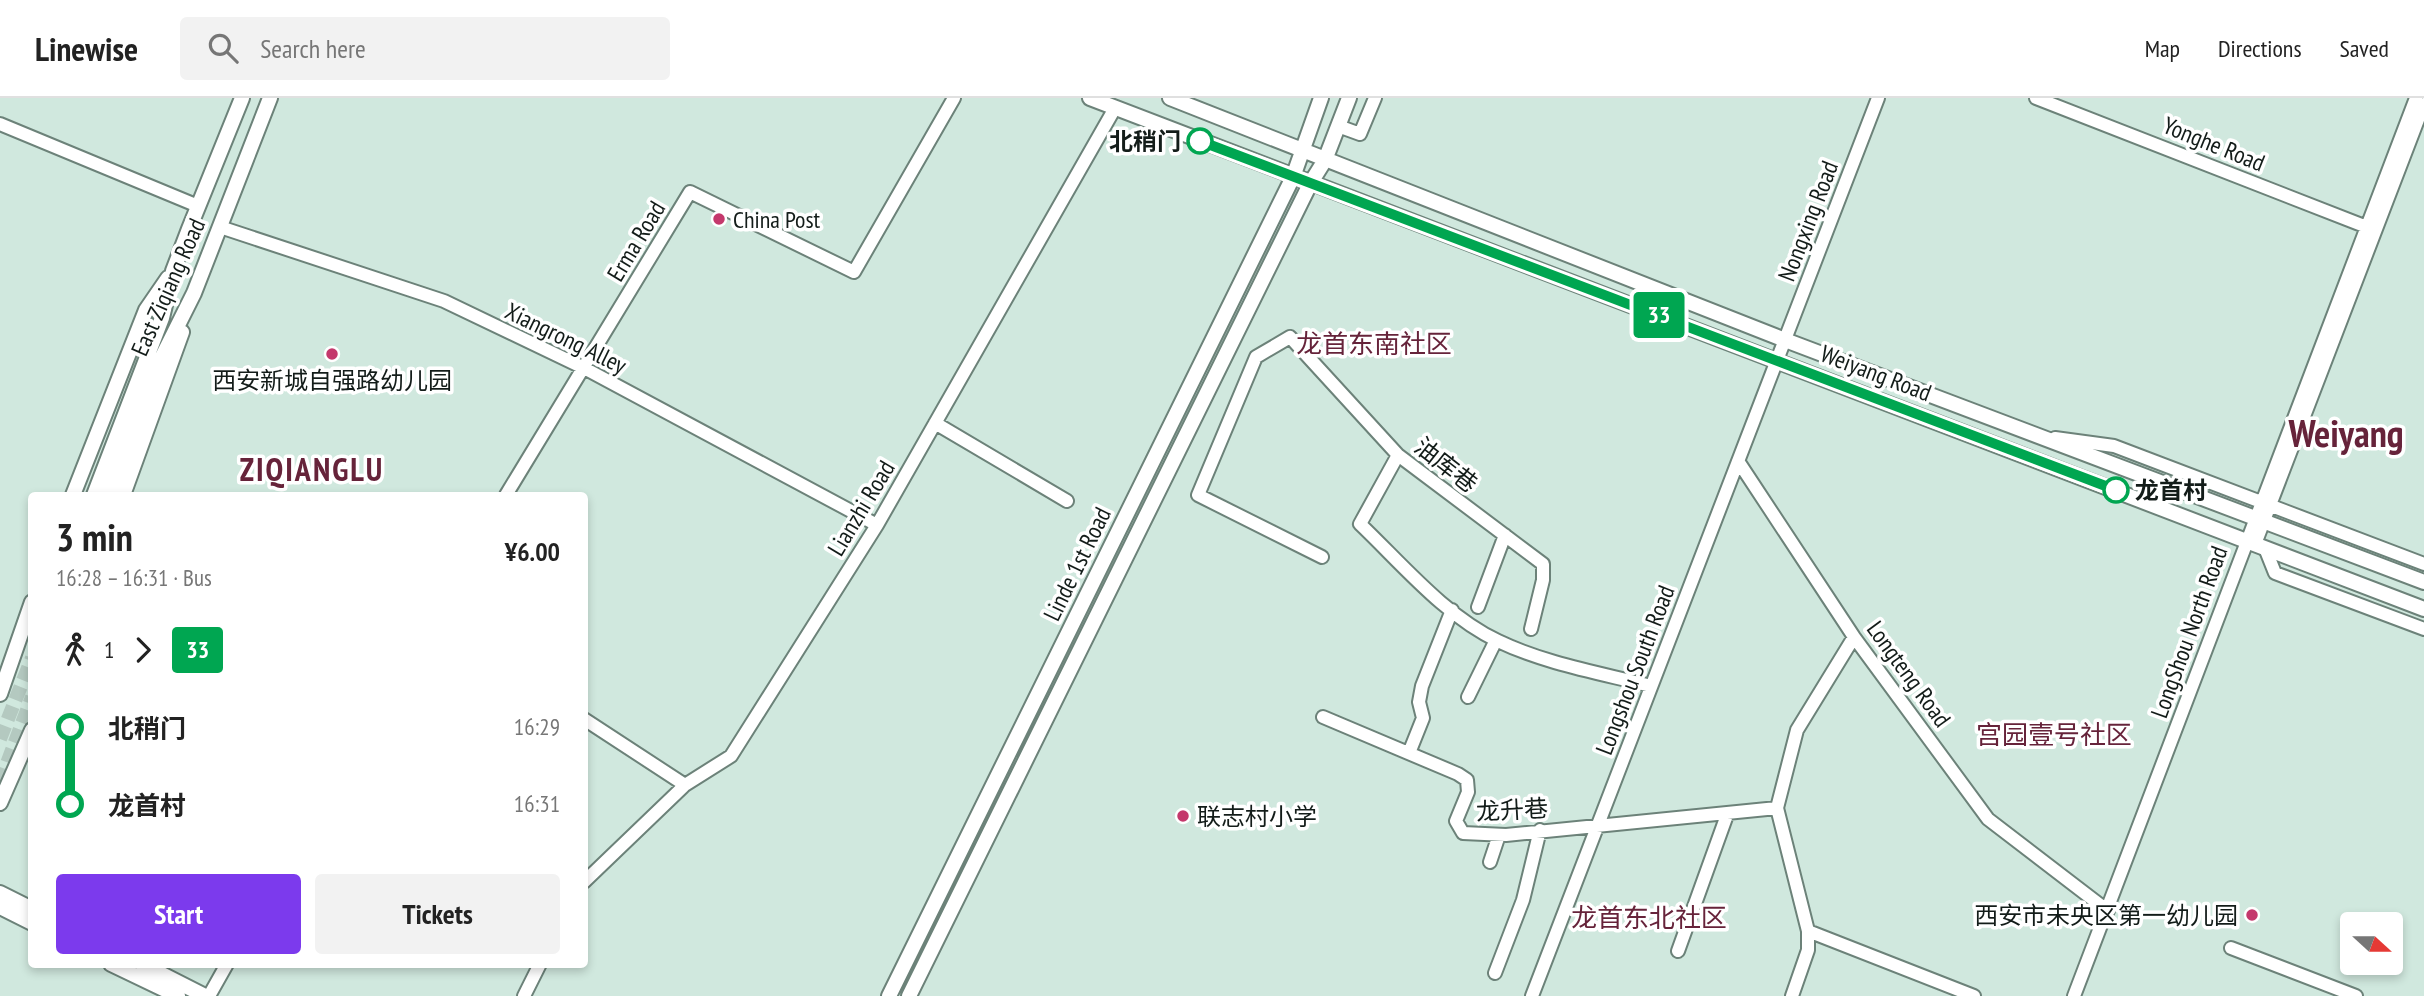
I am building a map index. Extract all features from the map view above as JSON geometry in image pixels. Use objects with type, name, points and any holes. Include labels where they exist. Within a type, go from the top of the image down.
[{"type":"main road","name":"East Ziqiang Road","points":[[95,492],[162,318],[173,271],[242,98]]},
{"type":"main road","name":"East Ziqiang Road","points":[[110,492],[161,359],[194,293],[270,98]]},
{"type":"main road","name":"Weiyang Road","points":[[1090,98],[2424,609]]},
{"type":"main road","name":"Weiyang Road","points":[[1170,98],[1784,340],[2424,582]]},
{"type":"main road","name":"Linde 1st Road","points":[[889,996],[1293,177],[1321,98]]},
{"type":"main road","name":"Linde 1st Road","points":[[909,996],[1310,184],[1325,160],[1349,98]]},
{"type":"main road","points":[[74,492],[146,310],[173,271]]},
{"type":"main road","points":[[124,492],[173,362],[194,293]]},
{"type":"main road","points":[[0,694],[28,614]]},
{"type":"main road","points":[[0,803],[28,739]]},
{"type":"main road","points":[[0,893],[28,907]]},
{"type":"main road","points":[[0,907],[28,921]]},
{"type":"main road","points":[[119,968],[178,996]]},
{"type":"main road","points":[[150,968],[207,996]]},
{"type":"street","name":"Erma Road","points":[[508,492],[690,192],[854,272],[954,98]]},
{"type":"street","points":[[1338,126],[1360,134],[1375,98]]},
{"type":"street","name":"Nongxing Road","points":[[1777,359],[1878,98]]},
{"type":"street","name":"Yonghe Road","points":[[2036,98],[2371,228]]},
{"type":"street","points":[[2371,228],[2416,98]]},
{"type":"street","points":[[2371,228],[2424,104]]},
{"type":"street","name":"Lianzhi Road","points":[[588,878],[685,785],[731,756],[877,525],[1115,108]]},
{"type":"street","points":[[0,124],[198,206]]},
{"type":"street","name":"Xiangrong Alley","points":[[220,227],[444,301],[584,368],[877,525]]},
{"type":"street","name":"LongShou North Road","points":[[2074,996],[2255,544],[2259,520],[2371,228]]},
{"type":"street","name":"油库巷","points":[[1322,556],[1198,495],[1256,357],[1290,337],[1398,455],[1544,566],[1531,629]]},
{"type":"street","name":"Longshou South Road","points":[[1532,996],[1777,359]]},
{"type":"street","points":[[935,424],[1067,500]]},
{"type":"street","points":[[2036,435],[2114,446],[2424,564]]},
{"type":"street","points":[[1398,455],[1360,524],[1452,610],[1496,640],[1545,660],[1651,686]]},
{"type":"street","name":"Longteng Road","points":[[1738,461],[1854,637],[1988,819],[2108,911]]},
{"type":"street","points":[[1478,607],[1505,536]]},
{"type":"street","points":[[2255,544],[2274,573],[2424,629]]},
{"type":"street","points":[[1409,753],[1423,718],[1419,702],[1422,686],[1452,610]]},
{"type":"street","points":[[1793,996],[1808,950],[1808,931],[1777,808],[1797,730],[1854,637]]},
{"type":"street","points":[[1468,697],[1496,640]]},
{"type":"street","name":"龙升巷","points":[[1323,717],[1467,780],[1468,792],[1456,821],[1463,833],[1499,835],[1727,815],[1777,808]]},
{"type":"street","points":[[588,722],[685,785]]},
{"type":"street","points":[[1678,951],[1727,815]]},
{"type":"street","points":[[1495,973],[1523,901],[1540,830]]},
{"type":"street","points":[[1490,862],[1499,835]]},
{"type":"street","points":[[1808,931],[1974,996]]},
{"type":"street","points":[[2231,948],[2356,996]]},
{"type":"street","points":[[207,996],[225,968]]},
{"type":"street","points":[[524,996],[538,968]]},
{"type":"tunnel","points":[[0,739],[28,668]]},
{"type":"tunnel","points":[[0,782],[28,708]]},
{"type":"bus line","name":"33","points":[[1200,141],[2116,490]]},
{"type":"place","name":"北稍门","points":[[1200,141]]},
{"type":"place","name":"China Post","points":[[719,219]]},
{"type":"place","name":"西安新城自强路幼儿园","points":[[332,354]]},
{"type":"place","name":"龙首村","points":[[2116,490]]},
{"type":"place","name":"联志村小学","points":[[1183,816]]},
{"type":"place","name":"西安市未央区第一幼儿园","points":[[2252,915]]},
{"type":"district","name":"龙首东南社区","points":[[1374,343]]},
{"type":"district","name":"Weiyang","points":[[2346,432]]},
{"type":"district","name":"ZIQIANGLU","points":[[312,469]]},
{"type":"district","name":"宫园壹号社区","points":[[2054,734]]},
{"type":"district","name":"龙首东北社区","points":[[1649,917]]}]
